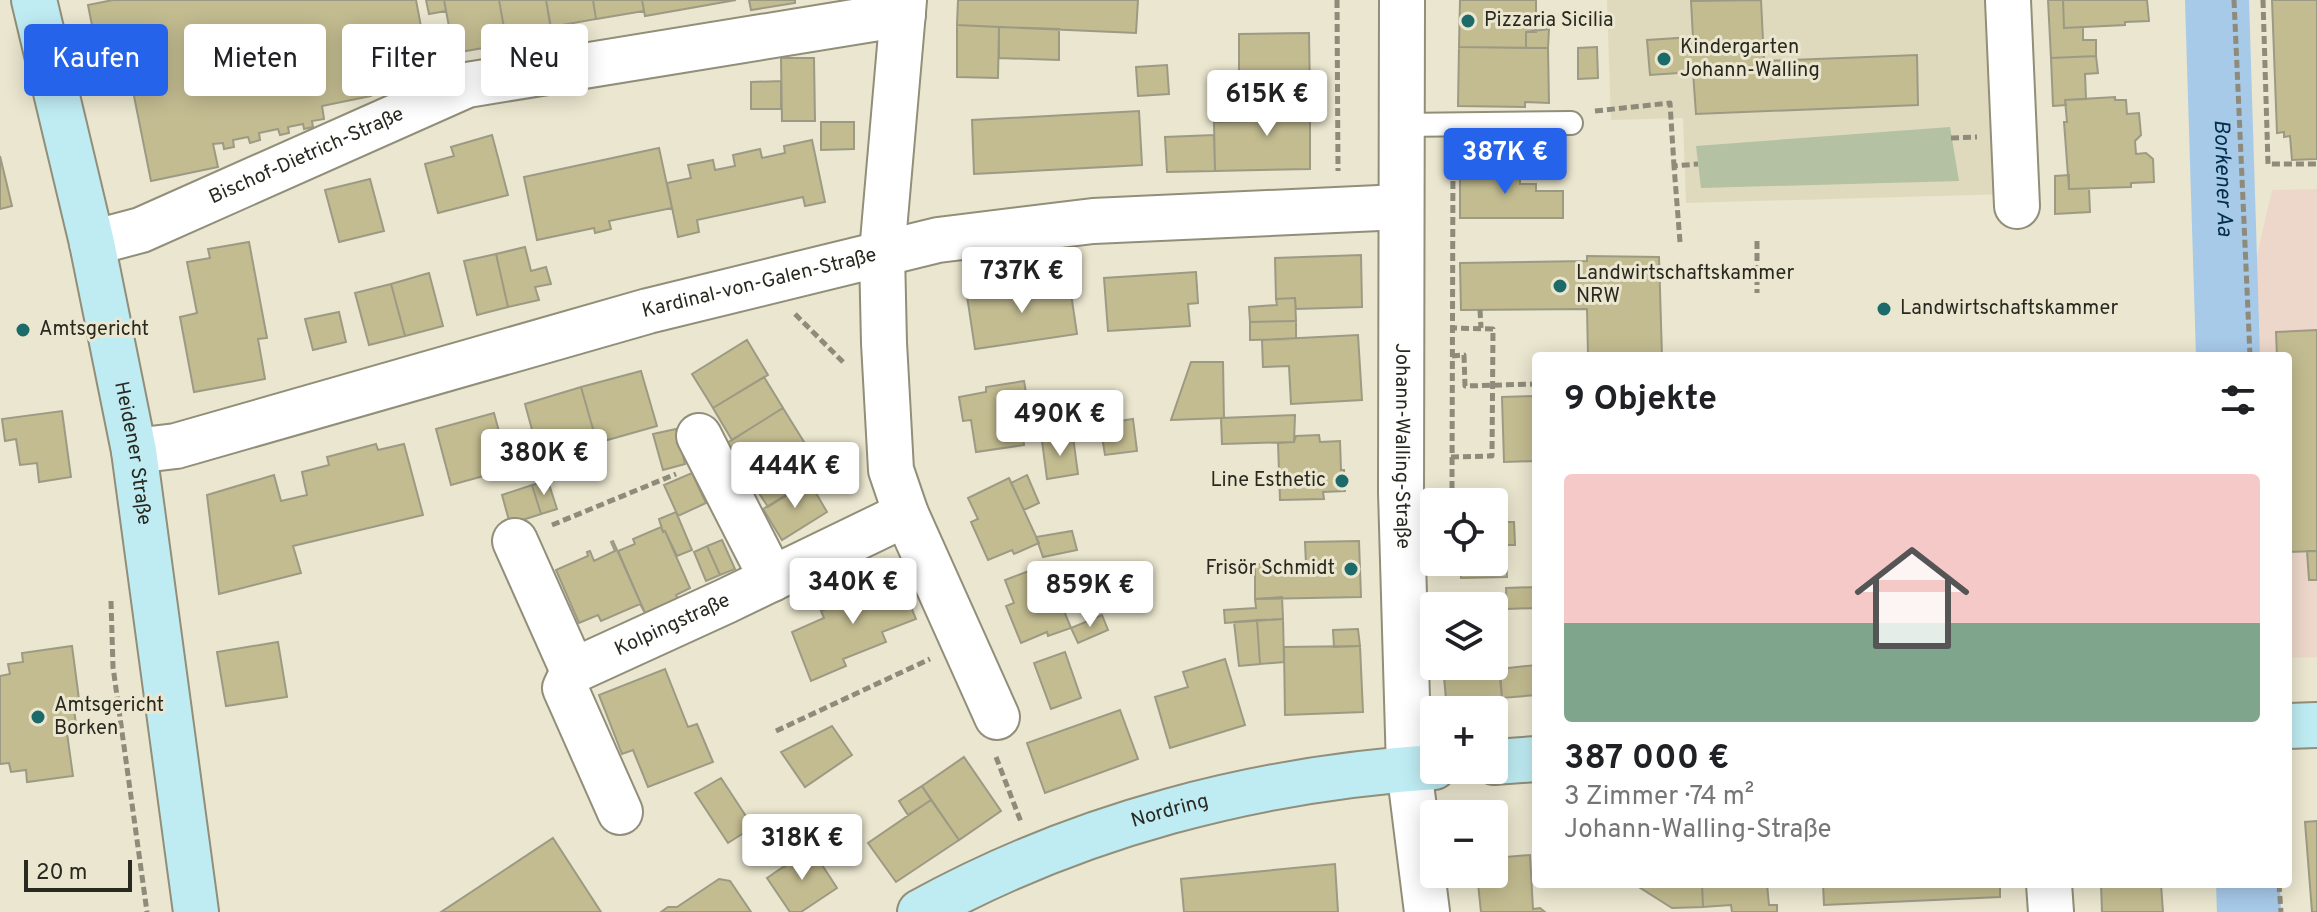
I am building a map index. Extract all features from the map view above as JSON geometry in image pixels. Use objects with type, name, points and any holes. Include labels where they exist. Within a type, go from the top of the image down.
[{"type":"main road","name":"Heidener Straße","points":[[34,0],[92,243],[134,451],[196,912]]},
{"type":"main road","points":[[1508,761],[1532,759]]},
{"type":"main road","name":"Nordring","points":[[920,912],[971,884],[1034,857],[1098,833],[1212,800],[1299,782],[1420,768]]},
{"type":"street","name":"Johann-Walling-Straße","points":[[1402,0],[1401,492],[1420,742]]},
{"type":"street","points":[[2008,0],[2017,206]]},
{"type":"street","name":"Bischof-Dietrich-Straße","points":[[92,243],[141,230],[467,85],[903,7],[882,253],[891,470],[906,514],[997,717]]},
{"type":"street","name":"Kardinal-von-Galen-Straße","points":[[134,451],[176,446],[492,353],[938,240],[1093,221],[1401,207]]},
{"type":"street","points":[[704,448],[772,579]]},
{"type":"street","name":"Kolpingstraße","points":[[573,671],[906,514]]},
{"type":"street","points":[[515,541],[573,671],[565,688],[620,812]]},
{"type":"street","name":"Johann-Walling-Straße","points":[[1423,784],[1427,912]]},
{"type":"street","points":[[2049,888],[2051,912]]},
{"type":"lane","points":[[1401,125],[1571,123]]},
{"type":"path","points":[[1337,0],[1338,208]]},
{"type":"path","points":[[2234,0],[2250,352]]},
{"type":"path","points":[[2263,0],[2268,164],[2317,164]]},
{"type":"path","points":[[1571,123],[1600,108],[1670,103],[1680,242]]},
{"type":"path","points":[[1452,488],[1454,124]]},
{"type":"path","points":[[1674,166],[1698,164]]},
{"type":"path","points":[[1757,241],[1757,293]]},
{"type":"path","points":[[763,283],[842,359],[848,372]]},
{"type":"path","points":[[1480,310],[1481,328]]},
{"type":"path","points":[[1451,457],[1492,456],[1493,385],[1493,329],[1452,328]]},
{"type":"path","points":[[1452,356],[1464,355],[1465,386],[1532,384]]},
{"type":"path","points":[[515,541],[704,448]]},
{"type":"path","points":[[111,599],[113,667],[147,912]]},
{"type":"path","points":[[776,731],[963,642]]},
{"type":"path","points":[[997,717],[992,745],[1034,857]]},
{"type":"path","points":[[2279,888],[2281,912]]},
{"type":"shaded area","points":[[1607,0],[1998,0],[2008,194],[1686,203],[1683,118],[1611,120]]},
{"type":"shaded area","points":[[2317,189],[2317,657],[2292,658],[2292,352],[2256,352],[2251,282],[2272,190]]},
{"type":"green space","points":[[1950,127],[1959,181],[1701,188],[1696,146]]},
{"type":"building","points":[[113,0],[416,0],[420,24],[342,24],[342,96],[371,96],[322,106],[324,119],[312,121],[313,127],[304,129],[303,124],[288,127],[289,133],[280,135],[278,129],[259,133],[260,140],[250,143],[248,137],[233,140],[234,147],[224,149],[223,143],[213,144],[218,167],[151,181],[134,96],[168,96],[168,24],[92,24],[88,5]]},
{"type":"building","points":[[426,0],[444,0],[446,11],[429,14]]},
{"type":"building","points":[[444,0],[499,0],[503,24],[481,24],[481,48],[465,51],[465,24],[449,24]]},
{"type":"building","points":[[499,0],[546,0],[550,24],[503,24]]},
{"type":"building","points":[[546,0],[593,0],[596,19],[550,24]]},
{"type":"building","points":[[593,0],[642,0],[644,11],[596,19]]},
{"type":"building","points":[[642,0],[736,0],[645,16]]},
{"type":"building","points":[[749,0],[795,0],[795,3],[751,10]]},
{"type":"building","points":[[958,0],[1138,0],[1136,33],[957,25]]},
{"type":"building","points":[[1460,0],[1536,0],[1536,32],[1526,32],[1526,48],[1459,47]]},
{"type":"building","points":[[1761,0],[1764,61],[1917,55],[1918,105],[1696,114],[1693,72],[1650,75],[1647,40],[1693,37],[1691,1]]},
{"type":"building","points":[[2048,0],[2063,0],[2064,28],[2083,27],[2083,40],[2096,40],[2096,56],[2051,58]]},
{"type":"building","points":[[2063,0],[2147,0],[2149,21],[2064,28]]},
{"type":"building","points":[[2272,0],[2317,0],[2317,159],[2292,160],[2290,136],[2284,137],[2284,132],[2277,133]]},
{"type":"building","points":[[957,25],[999,27],[998,78],[957,77]]},
{"type":"building","points":[[999,27],[1059,29],[1059,60],[999,58]]},
{"type":"building","points":[[1549,29],[1548,48],[1526,48],[1526,32]]},
{"type":"building","points":[[1309,33],[1310,96],[1239,96],[1239,34]]},
{"type":"building","points":[[1459,47],[1548,48],[1549,103],[1525,102],[1525,107],[1458,106]]},
{"type":"building","points":[[1597,47],[1598,78],[1578,79],[1578,48]]},
{"type":"building","points":[[2096,56],[2098,73],[2085,74],[2086,99],[2065,100],[2066,105],[2053,106],[2051,58]]},
{"type":"building","points":[[781,58],[814,58],[815,121],[782,121]]},
{"type":"building","points":[[1167,65],[1169,94],[1138,96],[1136,67]]},
{"type":"building","points":[[781,81],[781,109],[751,109],[751,82]]},
{"type":"building","points":[[1263,96],[1310,96],[1310,169],[1215,171],[1214,122],[1264,121]]},
{"type":"building","points":[[2115,97],[2115,100],[2126,100],[2127,114],[2139,113],[2141,135],[2135,141],[2136,154],[2146,153],[2153,159],[2154,182],[2131,183],[2131,187],[2069,189],[2065,100]]},
{"type":"building","points":[[1139,111],[1142,165],[974,174],[972,120]]},
{"type":"building","points":[[821,122],[854,122],[854,149],[821,150]]},
{"type":"building","points":[[492,135],[508,195],[438,213],[425,164],[454,156],[451,147]]},
{"type":"building","points":[[1214,135],[1215,171],[1167,172],[1165,137]]},
{"type":"building","points":[[812,140],[825,202],[805,206],[803,197],[697,220],[699,232],[678,237],[667,183],[691,178],[688,165],[713,160],[715,170],[735,166],[733,155],[760,149],[762,158],[785,153],[784,146]]},
{"type":"building","points":[[659,148],[672,208],[609,221],[611,229],[595,233],[594,228],[537,240],[524,177]]},
{"type":"building","points":[[0,156],[12,206],[0,209]]},
{"type":"building","points":[[1520,168],[1520,184],[1536,184],[1536,191],[1563,191],[1563,218],[1460,218],[1460,169]]},
{"type":"building","points":[[2069,175],[2069,189],[2089,189],[2090,212],[2055,214],[2055,176]]},
{"type":"building","points":[[370,179],[384,231],[339,242],[325,190]]},
{"type":"building","points":[[249,242],[267,338],[258,339],[265,379],[194,392],[180,317],[197,313],[187,262],[210,258],[208,249]]},
{"type":"building","points":[[525,247],[531,271],[546,267],[551,284],[535,287],[539,300],[508,307],[496,254]]},
{"type":"building","points":[[496,254],[508,307],[477,315],[464,261]]},
{"type":"building","points":[[1361,255],[1362,307],[1296,309],[1295,298],[1276,299],[1275,258]]},
{"type":"building","name":"Landwirtschaftskammer NRW","points":[[1587,256],[1659,257],[1662,352],[1588,352],[1587,309],[1461,310],[1460,263],[1587,261]]},
{"type":"building","points":[[1196,272],[1198,303],[1188,304],[1190,326],[1108,331],[1104,278]]},
{"type":"building","points":[[429,273],[443,326],[405,336],[391,284]]},
{"type":"building","points":[[1069,280],[1077,334],[975,349],[967,296]]},
{"type":"building","points":[[391,284],[405,336],[369,345],[355,293]]},
{"type":"building","points":[[1295,298],[1296,321],[1250,322],[1249,307],[1277,305],[1276,299]]},
{"type":"building","points":[[339,312],[346,342],[313,350],[305,319]]},
{"type":"building","points":[[1296,321],[1296,339],[1250,340],[1250,322]]},
{"type":"building","points":[[2317,330],[2317,551],[2292,552],[2292,352],[2277,352],[2276,332]]},
{"type":"building","points":[[1358,335],[1362,400],[1291,404],[1289,366],[1263,367],[1262,340]]},
{"type":"building","points":[[747,340],[768,375],[713,408],[692,374]]},
{"type":"building","points":[[1191,362],[1223,362],[1224,418],[1171,420]]},
{"type":"building","points":[[641,371],[657,426],[597,443],[581,387]]},
{"type":"building","points":[[764,377],[783,408],[732,440],[713,408]]},
{"type":"building","points":[[1024,381],[1029,410],[1019,411],[1024,445],[976,452],[971,420],[963,421],[959,397],[986,392],[986,387]]},
{"type":"building","points":[[581,387],[597,443],[540,459],[525,404]]},
{"type":"building","points":[[1532,396],[1532,461],[1504,462],[1502,397]]},
{"type":"building","points":[[783,408],[804,442],[748,476],[727,443]]},
{"type":"building","points":[[62,411],[71,477],[39,482],[37,463],[20,465],[16,439],[5,441],[2,419]]},
{"type":"building","points":[[494,413],[509,469],[451,485],[436,429]]},
{"type":"building","points":[[1295,415],[1294,442],[1222,444],[1221,418]]},
{"type":"building","points":[[1133,419],[1137,451],[1105,455],[1100,424]]},
{"type":"building","points":[[676,429],[685,464],[663,470],[653,434]]},
{"type":"building","points":[[1319,435],[1320,442],[1340,441],[1345,491],[1323,492],[1324,499],[1280,500],[1278,443],[1294,442],[1296,436]]},
{"type":"building","points":[[1073,437],[1078,474],[1047,479],[1042,441]]},
{"type":"building","points":[[376,444],[378,450],[404,444],[423,515],[293,546],[301,573],[219,594],[207,495],[274,475],[281,501],[307,495],[302,472],[329,465],[327,457]]},
{"type":"building","points":[[795,447],[813,479],[768,507],[748,476]]},
{"type":"building","points":[[692,473],[706,503],[678,516],[664,485]]},
{"type":"building","points":[[1027,475],[1039,503],[1024,510],[1011,483]]},
{"type":"building","points":[[1009,478],[1039,543],[1014,554],[1012,550],[988,560],[971,522],[978,519],[968,498]]},
{"type":"building","points":[[548,481],[557,509],[541,514],[532,485]]},
{"type":"building","points":[[809,481],[827,512],[782,540],[763,509]]},
{"type":"building","points":[[532,485],[541,514],[510,524],[502,495]]},
{"type":"building","points":[[676,512],[692,550],[677,556],[659,519]]},
{"type":"building","points":[[1508,522],[1514,522],[1515,545],[1508,545]]},
{"type":"building","points":[[661,527],[690,588],[676,595],[678,599],[645,613],[618,551],[635,544],[633,539]]},
{"type":"building","points":[[1072,531],[1077,550],[1043,557],[1036,537]]},
{"type":"building","points":[[722,540],[735,569],[720,575],[707,546]]},
{"type":"building","points":[[613,541],[645,613],[640,604],[601,621],[598,615],[579,623],[556,570],[588,556],[587,552],[590,551],[594,561],[615,551]]},
{"type":"building","points":[[1359,541],[1361,597],[1255,599],[1255,564],[1306,564],[1305,542]]},
{"type":"building","points":[[707,546],[720,575],[706,581],[694,552]]},
{"type":"building","points":[[2307,551],[2317,551],[2317,580],[2309,580]]},
{"type":"building","points":[[1062,562],[1073,587],[1057,594],[1046,569]]},
{"type":"building","points":[[1045,565],[1071,628],[1048,636],[1047,632],[1021,643],[1006,606],[1014,603],[1005,580]]},
{"type":"building","points":[[896,572],[916,619],[882,632],[886,642],[843,659],[846,666],[811,681],[792,632],[824,618],[821,611],[863,594],[860,587]]},
{"type":"building","points":[[1461,576],[1507,576],[1507,577]]},
{"type":"building","points":[[1532,587],[1532,608],[1508,609],[1506,588]]},
{"type":"building","points":[[1282,597],[1283,619],[1225,623],[1224,610],[1256,608],[1255,599]]},
{"type":"building","points":[[1102,615],[1108,630],[1078,643],[1071,628]]},
{"type":"building","points":[[1283,619],[1284,662],[1260,664],[1257,620]]},
{"type":"building","points":[[1257,620],[1260,664],[1239,666],[1234,622]]},
{"type":"building","points":[[1358,629],[1360,646],[1334,647],[1333,630]]},
{"type":"building","points":[[278,642],[287,697],[226,706],[217,652]]},
{"type":"building","name":"Amtsgericht Borken","points":[[72,646],[80,707],[74,708],[76,725],[66,726],[73,776],[27,782],[26,770],[11,772],[9,763],[0,764],[0,676],[10,674],[8,664],[23,662],[22,653]]},
{"type":"building","points":[[1360,646],[1363,712],[1285,715],[1284,647]]},
{"type":"building","points":[[1065,652],[1081,698],[1051,709],[1034,663]]},
{"type":"building","points":[[1225,659],[1245,725],[1170,748],[1155,697],[1188,687],[1183,672]]},
{"type":"building","points":[[1532,665],[1532,695],[1502,696],[1501,680],[1508,680],[1508,668]]},
{"type":"building","points":[[665,669],[688,727],[697,724],[713,762],[648,787],[633,750],[622,754],[599,695]]},
{"type":"building","points":[[1444,680],[1500,680],[1502,696],[1446,696]]},
{"type":"building","points":[[1120,710],[1138,759],[1045,793],[1027,743]]},
{"type":"building","points":[[832,726],[852,755],[805,787],[781,752]]},
{"type":"building","points":[[964,757],[1001,811],[959,840],[922,786]]},
{"type":"building","points":[[721,778],[753,827],[728,843],[695,793]]},
{"type":"building","points":[[922,786],[931,800],[908,815],[899,801]]},
{"type":"building","points":[[931,800],[959,840],[896,882],[868,843]]},
{"type":"building","points":[[793,820],[811,848],[784,867],[765,838]]},
{"type":"building","points":[[2317,821],[2317,912],[2312,912],[2305,822]]},
{"type":"building","points":[[553,838],[601,912],[441,912]]},
{"type":"building","points":[[811,848],[837,888],[801,912],[790,912],[767,878]]},
{"type":"building","points":[[1530,855],[1533,909],[1540,908],[1545,912],[1481,912],[1478,888],[1508,888],[1508,857]]},
{"type":"building","points":[[1335,864],[1338,912],[1184,912],[1181,879]]},
{"type":"building","points":[[719,879],[730,881],[751,912],[661,912],[668,907],[677,907]]},
{"type":"building","points":[[1640,888],[1702,888],[1703,907],[1672,908]]},
{"type":"building","points":[[1702,888],[1767,888],[1769,905],[1777,905],[1777,912],[1732,912],[1731,905],[1703,907]]},
{"type":"building","points":[[1823,888],[2000,888],[2000,897],[1824,905]]},
{"type":"building","points":[[2101,888],[2161,888],[2163,912],[2102,912]]},
{"type":"waterway","name":"Borkener Aa","points":[[2217,0],[2228,352]]},
{"type":"waterway","name":"Borkener Aa","points":[[2248,888],[2249,912]]},
{"type":"place","name":"Pizzaria Sicilia","points":[[1468,21]]},
{"type":"place","name":"Kindergarten Johann-Walling","points":[[1664,59]]},
{"type":"place","name":"Landwirtschaftskammer NRW","points":[[1560,286]]},
{"type":"place","name":"Landwirtschaftskammer","points":[[1884,309]]},
{"type":"place","name":"Amtsgericht","points":[[23,330]]},
{"type":"place","name":"Line Esthetic","points":[[1342,481]]},
{"type":"place","name":"Frisör Schmidt","points":[[1351,569]]},
{"type":"place","name":"Amtsgericht Borken","points":[[38,717]]}]
